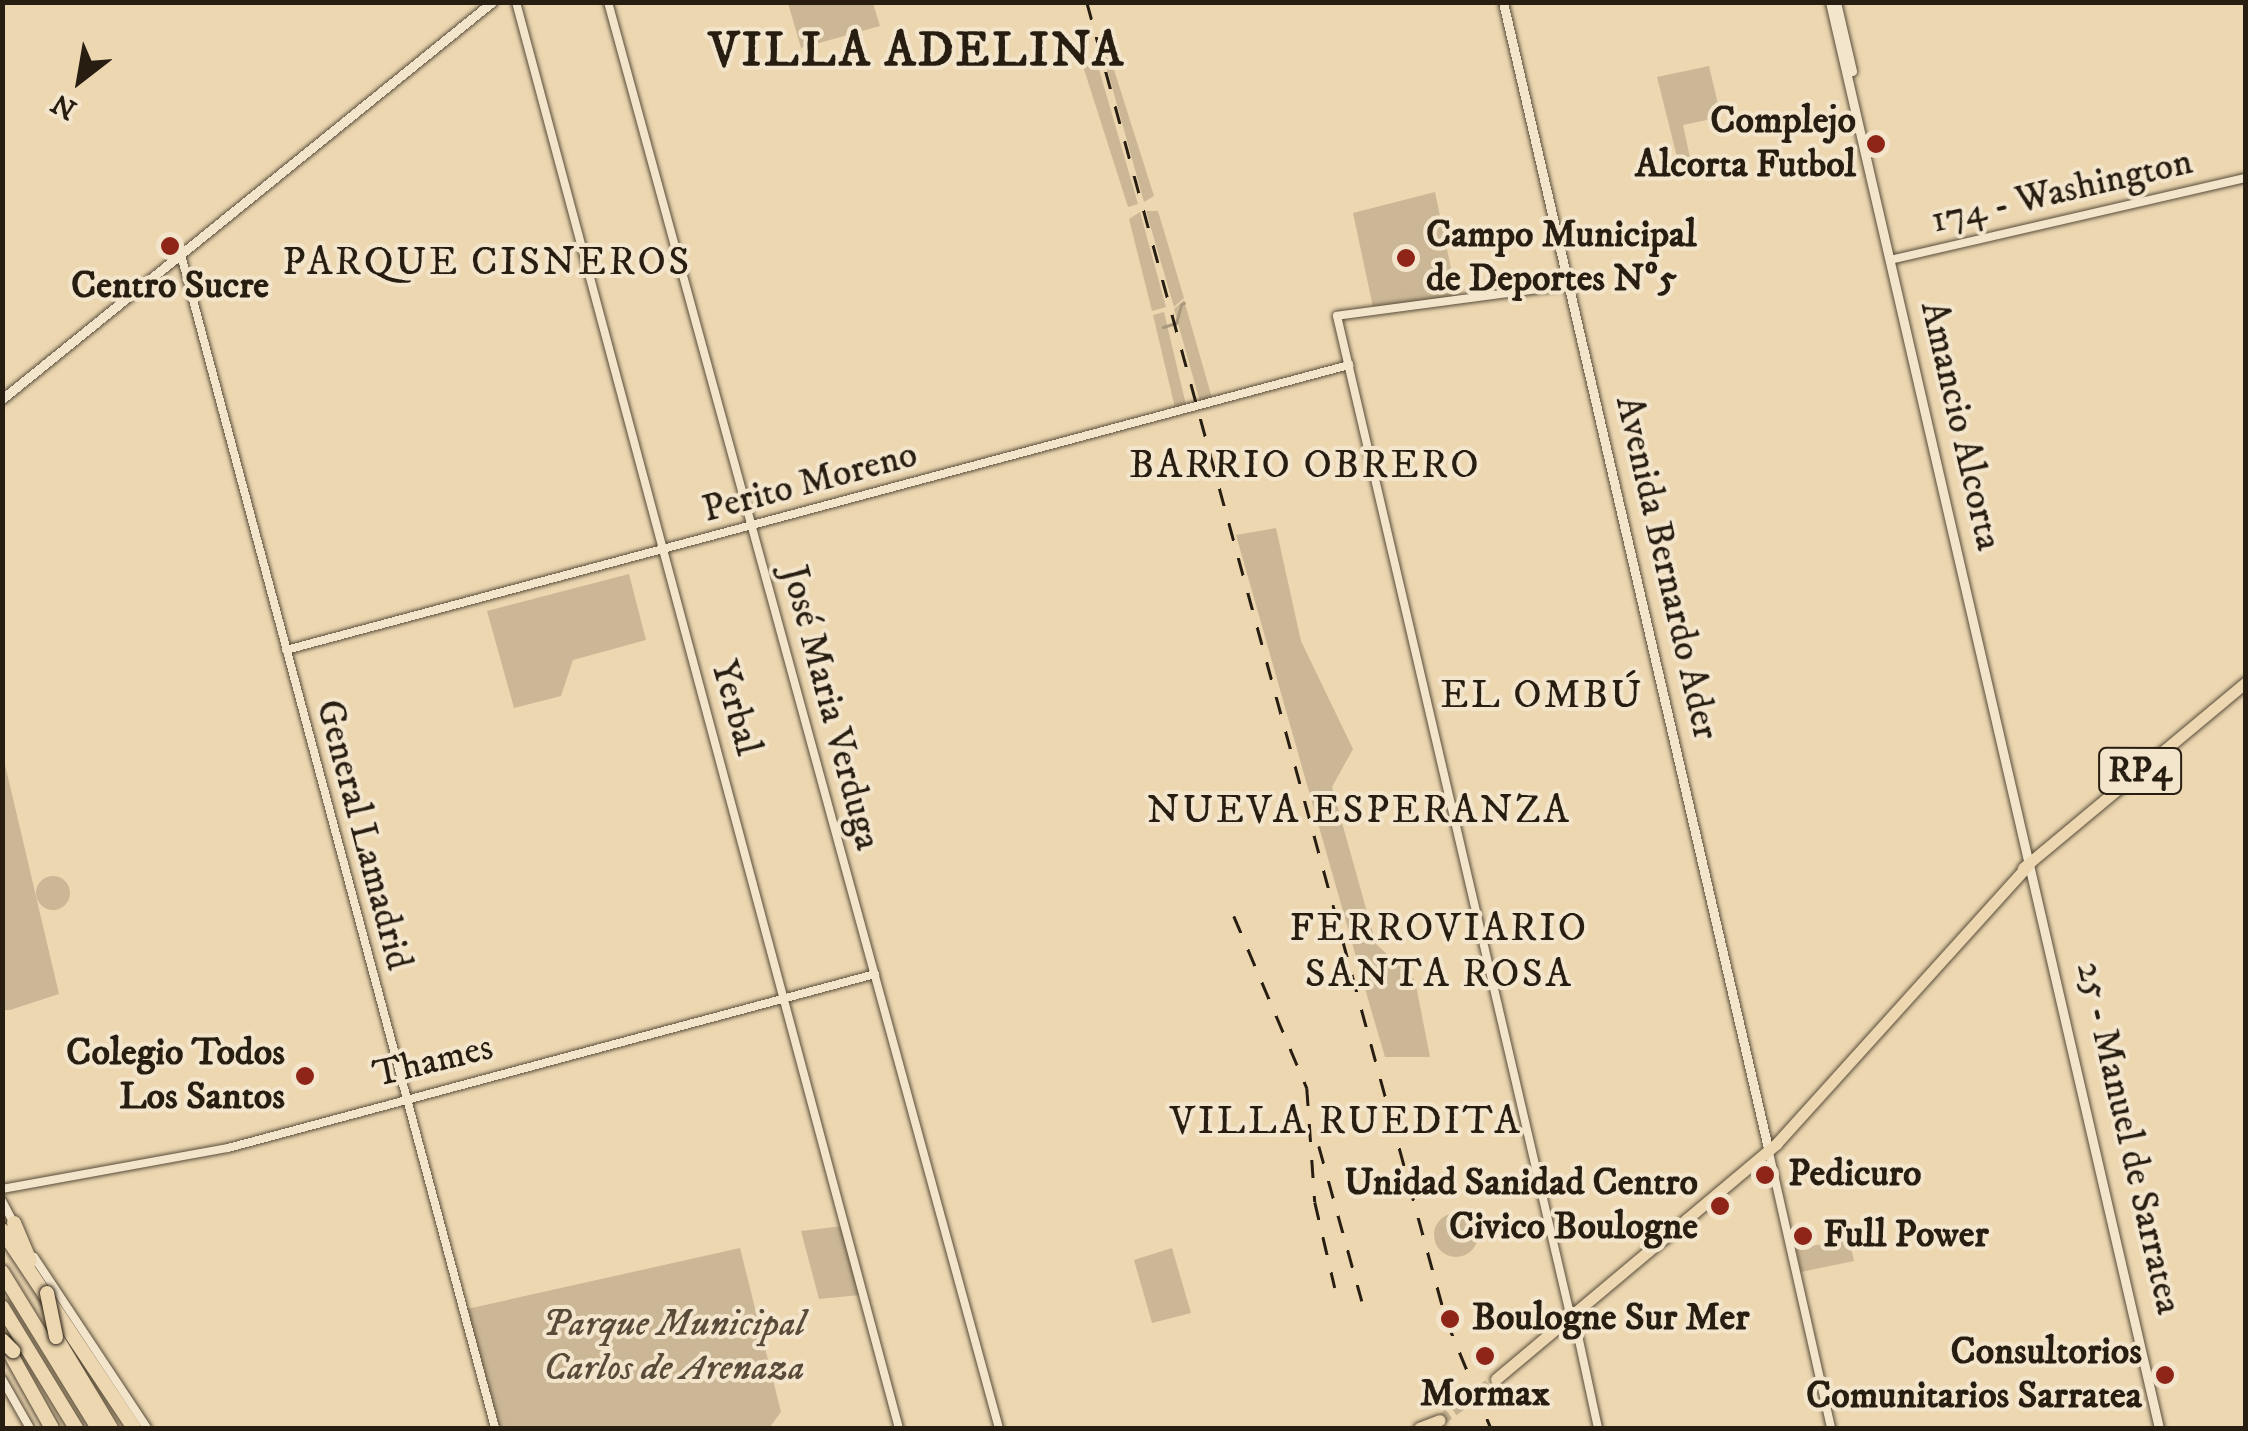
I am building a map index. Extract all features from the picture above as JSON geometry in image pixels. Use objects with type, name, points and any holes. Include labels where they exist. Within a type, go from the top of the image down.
[{"type":"highway","points":[[8,1227],[47,1293],[56,1337],[111,1428]]},
{"type":"highway","points":[[8,1227],[134,1428]]},
{"type":"highway","points":[[2,1244],[125,1428]]},
{"type":"highway","points":[[2,1272],[98,1428]]},
{"type":"highway","points":[[2,1307],[76,1428]]},
{"type":"highway","points":[[5,1346],[42,1428]]},
{"type":"highway","points":[[5,1346],[52,1428]]},
{"type":"highway","points":[[5,1346],[61,1428]]},
{"type":"main road","points":[[2,399],[492,2]]},
{"type":"main road","name":"Avenida Bernardo Ader","points":[[1503,2],[1768,1148]]},
{"type":"main road","name":"Amancio Alcorta","points":[[1833,2],[2032,862]]},
{"type":"main road","name":"RP4","points":[[1496,1380],[1768,1148],[2032,862],[2246,682]]},
{"type":"main road","name":"25 - Manuel de Sarratea","points":[[2032,862],[2162,1428]]},
{"type":"main road","points":[[1419,1428],[1440,1420]]},
{"type":"street","name":"Yerbal","points":[[516,2],[900,1428]]},
{"type":"street","name":"José Maria Verduga","points":[[608,2],[998,1428]]},
{"type":"street","name":"174 - Washington","points":[[1893,259],[2246,178]]},
{"type":"street","name":"General Lamadrid","points":[[181,255],[494,1428]]},
{"type":"street","points":[[1568,285],[1337,316],[1532,1160],[1598,1428]]},
{"type":"street","name":"Perito Moreno","points":[[286,650],[1348,365]]},
{"type":"street","name":"Thames","points":[[2,1190],[228,1148],[404,1097],[874,974]]},
{"type":"street","points":[[1768,1148],[1831,1428]]},
{"type":"street","points":[[2,1201],[8,1227],[147,1428]]},
{"type":"street","points":[[2,1380],[30,1428]]},
{"type":"green space","points":[[788,3],[873,3],[880,26],[801,48]]},
{"type":"green space","points":[[1110,57],[1154,196],[1144,202],[1104,58]]},
{"type":"green space","points":[[1096,59],[1138,204],[1128,207],[1082,63]]},
{"type":"green space","points":[[1709,66],[1721,117],[1683,125],[1692,167],[1680,169],[1657,77]]},
{"type":"green space","name":"Campo Municipal de Deportes Nº5","points":[[1435,192],[1457,297],[1373,307],[1353,213]]},
{"type":"green space","points":[[1146,211],[1158,211],[1184,298],[1174,307]]},
{"type":"green space","points":[[1140,212],[1166,307],[1152,311],[1129,219]]},
{"type":"green space","points":[[1184,300],[1212,398],[1200,402],[1174,309]]},
{"type":"green space","points":[[1164,312],[1186,405],[1175,408],[1153,315]]},
{"type":"green space","points":[[1276,528],[1301,641],[1353,749],[1332,787],[1376,944],[1415,980],[1430,1057],[1385,1057],[1370,1006],[1236,535]]},
{"type":"green space","points":[[629,574],[646,640],[573,660],[561,696],[514,708],[487,611]]},
{"type":"green space","points":[[3,756],[59,994],[10,1010],[2,1010]]},
{"type":"green space","points":[[53,876],[65,881],[70,893],[65,905],[53,910],[41,905],[36,893],[41,881]]},
{"type":"green space","points":[[1456,1213],[1472,1219],[1478,1235],[1472,1251],[1456,1257],[1440,1251],[1434,1235],[1440,1219]]},
{"type":"green space","points":[[843,1226],[860,1295],[819,1299],[801,1231]]},
{"type":"green space","points":[[1849,1239],[1854,1261],[1801,1272],[1796,1249]]},
{"type":"green space","name":"Parque Municipal Carlos de Arenaza","points":[[740,1248],[781,1412],[769,1428],[500,1428],[467,1309]]},
{"type":"green space","points":[[1172,1248],[1191,1313],[1152,1323],[1134,1260]]},
{"type":"waterway","points":[[1163,327],[1176,323],[1181,305]]},
{"type":"tunnel","points":[[1440,1420],[1496,1379]]},
{"type":"railway","points":[[1087,2],[1446,1319],[1491,1428]]},
{"type":"railway","points":[[1234,916],[1307,1088],[1315,1202],[1335,1288]]},
{"type":"railway","points":[[1319,1146],[1362,1301]]},
{"type":"place","name":"Complejo Alcorta Futbol","points":[[1876,144]]},
{"type":"place","name":"Centro Sucre","points":[[170,246]]},
{"type":"place","name":"Campo Municipal de Deportes Nº5","points":[[1406,258]]},
{"type":"place","name":"Colegio Todos Los Santos","points":[[305,1076]]},
{"type":"place","name":"Pedicuro","points":[[1765,1175]]},
{"type":"place","name":"Unidad Sanidad Centro Civico Boulogne","points":[[1720,1206]]},
{"type":"place","name":"Full Power","points":[[1803,1236]]},
{"type":"place","name":"Boulogne Sur Mer","points":[[1450,1319]]},
{"type":"place","name":"Mormax","points":[[1485,1356]]},
{"type":"place","name":"Consultorios Comunitarios Sarratea","points":[[2165,1375]]},
{"type":"district","name":"VILLA ADELINA","points":[[917,52]]},
{"type":"district","name":"PARQUE CISNEROS","points":[[487,263]]},
{"type":"district","name":"BARRIO OBRERO","points":[[1305,466]]},
{"type":"district","name":"EL OMBÚ","points":[[1542,696]]},
{"type":"district","name":"NUEVA ESPERANZA","points":[[1359,811]]},
{"type":"district","name":"FERROVIARIO SANTA ROSA","points":[[1439,952]]},
{"type":"district","name":"VILLA RUEDITA","points":[[1346,1122]]}]
